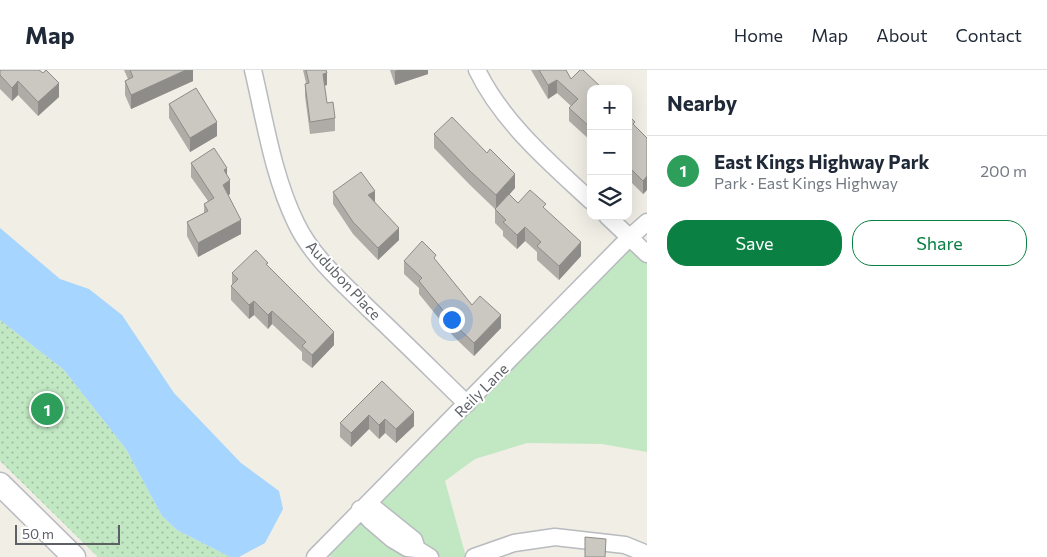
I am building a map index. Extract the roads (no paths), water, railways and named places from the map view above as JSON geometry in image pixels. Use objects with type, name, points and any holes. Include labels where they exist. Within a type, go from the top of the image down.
[{"type":"main road","points":[[0,484],[74,557]]},
{"type":"street","name":"Audubon Place","points":[[253,70],[283,193],[304,238],[343,283],[467,404]]},
{"type":"street","points":[[477,70],[486,88],[504,115],[587,197]]},
{"type":"street","points":[[611,220],[647,254]]},
{"type":"street","name":"Reily Lane","points":[[314,557],[647,222]]},
{"type":"street","points":[[364,506],[371,521],[392,539],[406,548],[424,553]]},
{"type":"street","points":[[474,557],[514,542],[555,537],[625,545],[647,554]]},
{"type":"water","points":[[0,228],[60,279],[89,289],[122,315],[174,393],[241,463],[279,491],[283,509],[265,543],[239,557],[230,557],[177,530],[162,516],[126,449],[64,370],[0,320]]},
{"type":"place","name":"East Kings Highway Park","points":[[47,409]]}]
